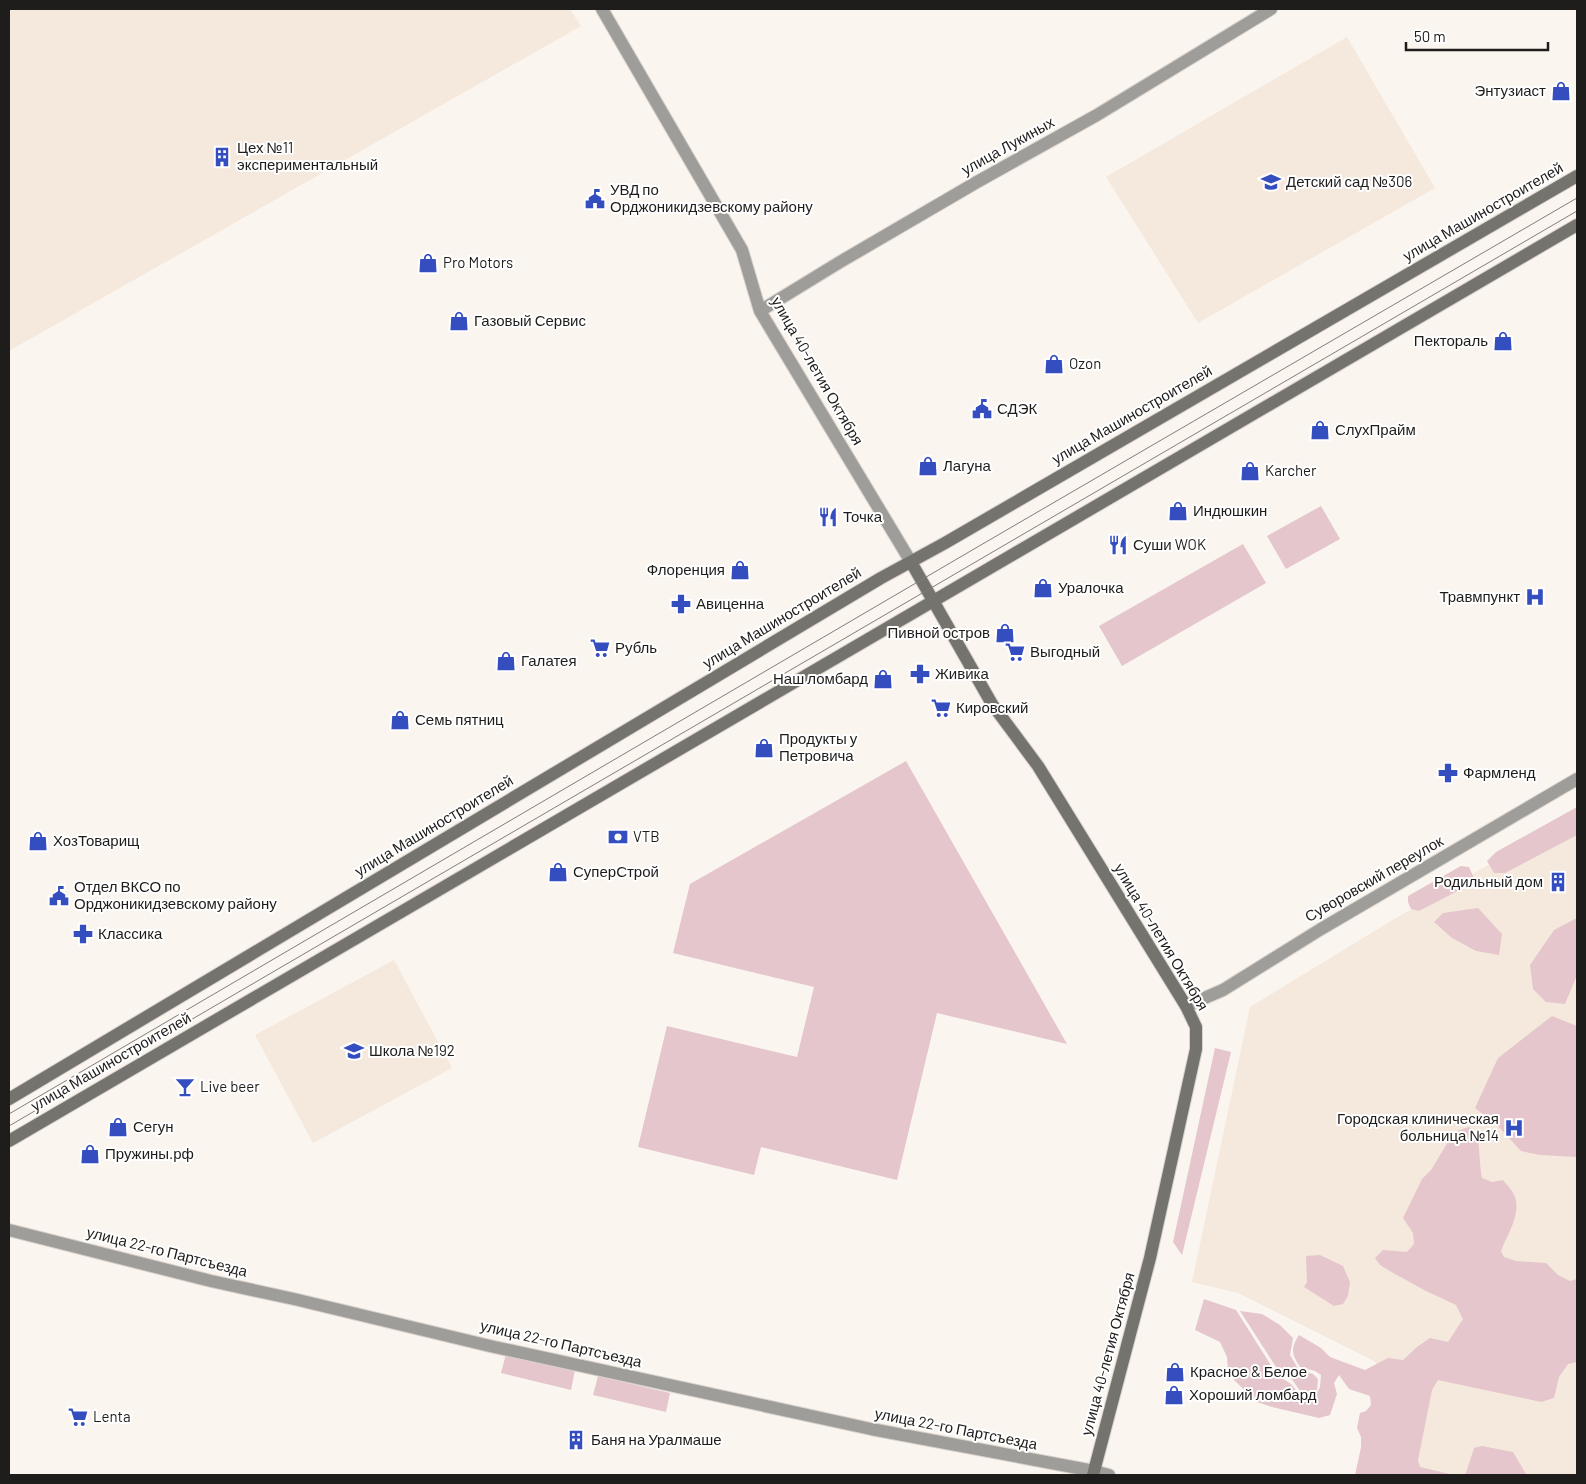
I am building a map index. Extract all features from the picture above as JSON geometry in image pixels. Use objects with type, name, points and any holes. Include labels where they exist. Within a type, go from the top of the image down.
[{"type":"main road","name":"улица Машиностроителей","points":[[9,1099],[881,578],[1577,176]]},
{"type":"main road","name":"улица Машиностроителей","points":[[9,1141],[1577,225]]},
{"type":"main road","name":"улица 40-летия Октября","points":[[911,562],[992,704],[1038,766],[1186,1006],[1196,1027],[1196,1049],[1150,1258],[1093,1473]]},
{"type":"street","name":"улица 40-летия Октября","points":[[602,9],[742,250],[760,311],[911,562]]},
{"type":"street","name":"улица Лукиных","points":[[760,311],[968,187],[1097,116],[1271,9]]},
{"type":"street","name":"Суворовский переулок","points":[[1186,1006],[1223,990],[1321,929],[1577,779]]},
{"type":"street","name":"улица 22-го Партсъезда","points":[[9,1230],[211,1281],[500,1348],[871,1429],[1109,1475]]},
{"type":"shaded area","points":[[9,9],[570,9],[581,26],[9,351]]},
{"type":"shaded area","name":"Детский сад №306","points":[[1347,37],[1435,188],[1198,323],[1106,177]]},
{"type":"shaded area","points":[[1321,506],[1340,539],[1286,569],[1267,536]]},
{"type":"shaded area","points":[[1243,544],[1266,583],[1122,666],[1099,626]]},
{"type":"shaded area","points":[[906,761],[1067,1044],[937,1013],[897,1180],[761,1147],[754,1175],[638,1147],[667,1026],[797,1057],[814,987],[673,953],[690,884]]},
{"type":"shaded area","points":[[1577,807],[1577,835],[1505,873],[1494,873],[1487,861],[1496,852]]},
{"type":"shaded area","points":[[1577,814],[1577,1475],[1368,1475],[1389,1378],[1374,1361],[1238,1293],[1192,1282],[1250,1007],[1391,921]]},
{"type":"shaded area","points":[[1461,866],[1469,867],[1474,878],[1471,884],[1419,911],[1411,909],[1408,896]]},
{"type":"shaded area","points":[[1478,908],[1502,934],[1499,955],[1476,951],[1452,938],[1434,922],[1443,913]]},
{"type":"shaded area","points":[[1577,918],[1577,975],[1565,1004],[1546,1002],[1533,989],[1530,965],[1554,930]]},
{"type":"shaded area","name":"Школа №192","points":[[394,960],[452,1068],[313,1143],[255,1035]]},
{"type":"shaded area","points":[[1552,1016],[1577,1026],[1577,1157],[1540,1155],[1521,1151],[1497,1125],[1475,1108],[1498,1058]]},
{"type":"shaded area","points":[[1215,1048],[1231,1052],[1182,1255],[1173,1242]]},
{"type":"shaded area","points":[[1469,1127],[1477,1133],[1482,1178],[1492,1182],[1503,1180],[1515,1197],[1515,1218],[1501,1251],[1504,1257],[1516,1261],[1546,1263],[1558,1275],[1570,1281],[1577,1279],[1577,1362],[1568,1364],[1559,1377],[1554,1398],[1541,1402],[1438,1380],[1432,1390],[1418,1460],[1420,1467],[1454,1475],[1355,1475],[1361,1447],[1361,1437],[1357,1428],[1360,1413],[1366,1411],[1371,1405],[1370,1396],[1349,1389],[1339,1375],[1334,1383],[1337,1394],[1330,1415],[1319,1418],[1257,1402],[1235,1381],[1228,1371],[1227,1357],[1220,1342],[1195,1330],[1204,1299],[1236,1310],[1277,1375],[1291,1384],[1300,1395],[1313,1400],[1320,1387],[1321,1375],[1315,1371],[1300,1367],[1297,1362],[1293,1348],[1299,1335],[1321,1348],[1330,1357],[1365,1370],[1388,1358],[1403,1360],[1430,1338],[1448,1342],[1463,1319],[1456,1305],[1395,1274],[1380,1265],[1375,1258],[1383,1250],[1407,1252],[1414,1244],[1413,1233],[1403,1218],[1422,1179],[1431,1170],[1454,1132]]},
{"type":"shaded area","points":[[1320,1255],[1343,1266],[1350,1282],[1348,1296],[1343,1304],[1334,1306],[1304,1287],[1307,1282],[1306,1256]]},
{"type":"shaded area","points":[[1240,1311],[1262,1314],[1280,1325],[1293,1338],[1290,1355],[1299,1370],[1313,1374],[1318,1379],[1317,1390],[1309,1395],[1300,1391],[1291,1378],[1278,1370]]},
{"type":"shaded area","points":[[506,1354],[575,1370],[571,1390],[501,1373]]},
{"type":"shaded area","points":[[598,1376],[670,1393],[666,1412],[593,1395]]},
{"type":"shaded area","points":[[1482,1446],[1513,1452],[1526,1474],[1531,1475],[1463,1475],[1466,1473],[1474,1448]]},
{"type":"tram line","points":[[9,1114],[1577,198]]},
{"type":"tram line","points":[[9,1126],[1577,211]]},
{"type":"place","name":"Энтузиаст","points":[[1561,91]]},
{"type":"place","name":"Цех №11 экспериментальный","points":[[222,157]]},
{"type":"place","name":"Детский сад №306","points":[[1271,182]]},
{"type":"place","name":"УВД по Орджоникидзевскому району","points":[[595,199]]},
{"type":"place","name":"Pro Motors","points":[[428,263]]},
{"type":"place","name":"Газовый Сервис","points":[[459,321]]},
{"type":"place","name":"Пектораль","points":[[1503,341]]},
{"type":"place","name":"Ozon","points":[[1054,364]]},
{"type":"place","name":"СДЭК","points":[[982,409]]},
{"type":"place","name":"СлухПрайм","points":[[1320,430]]},
{"type":"place","name":"Лагуна","points":[[928,466]]},
{"type":"place","name":"Karcher","points":[[1250,471]]},
{"type":"place","name":"Индюшкин","points":[[1178,511]]},
{"type":"place","name":"Точка","points":[[828,517]]},
{"type":"place","name":"Суши WOK","points":[[1118,545]]},
{"type":"place","name":"Флоренция","points":[[740,570]]},
{"type":"place","name":"Уралочка","points":[[1043,588]]},
{"type":"place","name":"Травмпункт","points":[[1535,597]]},
{"type":"place","name":"Авиценна","points":[[681,604]]},
{"type":"place","name":"Пивной остров","points":[[1005,633]]},
{"type":"place","name":"Рубль","points":[[600,648]]},
{"type":"place","name":"Выгодный","points":[[1015,652]]},
{"type":"place","name":"Галатея","points":[[506,661]]},
{"type":"place","name":"Живика","points":[[920,674]]},
{"type":"place","name":"Наш ломбард","points":[[883,679]]},
{"type":"place","name":"Кировский","points":[[941,708]]},
{"type":"place","name":"Семь пятниц","points":[[400,720]]},
{"type":"place","name":"Продукты у Петровича","points":[[764,748]]},
{"type":"place","name":"Фармленд","points":[[1448,773]]},
{"type":"place","name":"VTB","points":[[618,837]]},
{"type":"place","name":"ХозТоварищ","points":[[38,841]]},
{"type":"place","name":"СуперСтрой","points":[[558,872]]},
{"type":"place","name":"Родильный дом","points":[[1558,882]]},
{"type":"place","name":"Отдел ВКСО по Орджоникидзевскому району","points":[[59,896]]},
{"type":"place","name":"Классика","points":[[83,934]]},
{"type":"place","name":"Школа №192","points":[[354,1051]]},
{"type":"place","name":"Live beer","points":[[185,1087]]},
{"type":"place","name":"Сегун","points":[[118,1127]]},
{"type":"place","name":"Городская клиническая больница №14","points":[[1514,1128]]},
{"type":"place","name":"Пружины.рф","points":[[90,1154]]},
{"type":"place","name":"Красное & Белое","points":[[1175,1372]]},
{"type":"place","name":"Хороший ломбард","points":[[1174,1395]]},
{"type":"place","name":"Lenta","points":[[78,1417]]},
{"type":"place","name":"Баня на Уралмаше","points":[[576,1440]]}]
